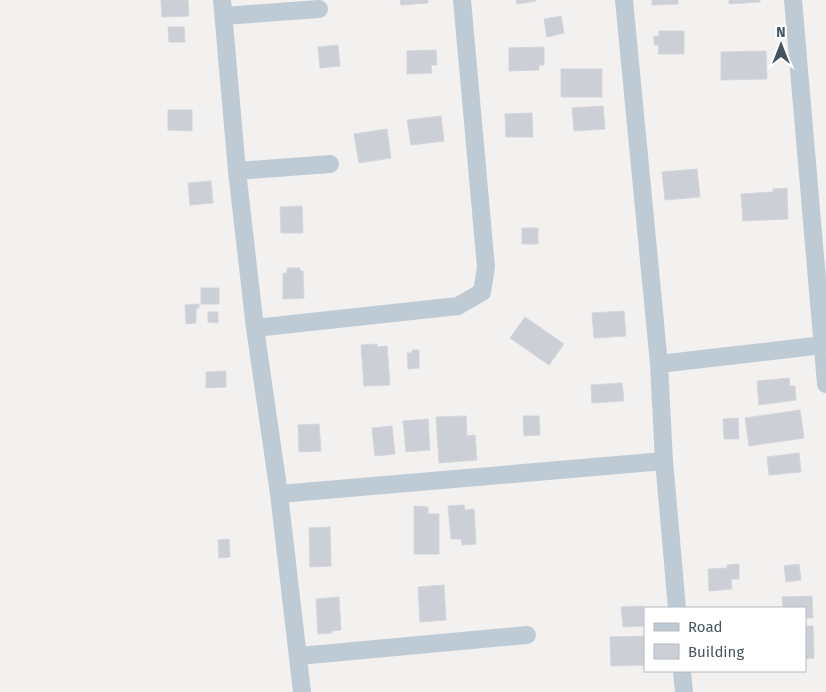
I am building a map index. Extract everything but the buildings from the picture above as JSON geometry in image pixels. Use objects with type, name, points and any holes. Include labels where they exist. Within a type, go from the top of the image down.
[{"type":"street","points":[[255,328],[458,306],[482,292],[486,267],[462,0]]},
{"type":"street","points":[[624,0],[659,364],[664,461],[677,607]]},
{"type":"street","points":[[793,0],[826,384]]},
{"type":"street","points":[[302,692],[279,494],[255,328],[236,171],[223,8],[319,9]]},
{"type":"street","points":[[236,171],[330,164]]},
{"type":"street","points":[[659,364],[822,345]]},
{"type":"street","points":[[279,494],[664,461]]},
{"type":"street","points":[[298,656],[528,635]]},
{"type":"street","points":[[682,672],[684,692]]}]
